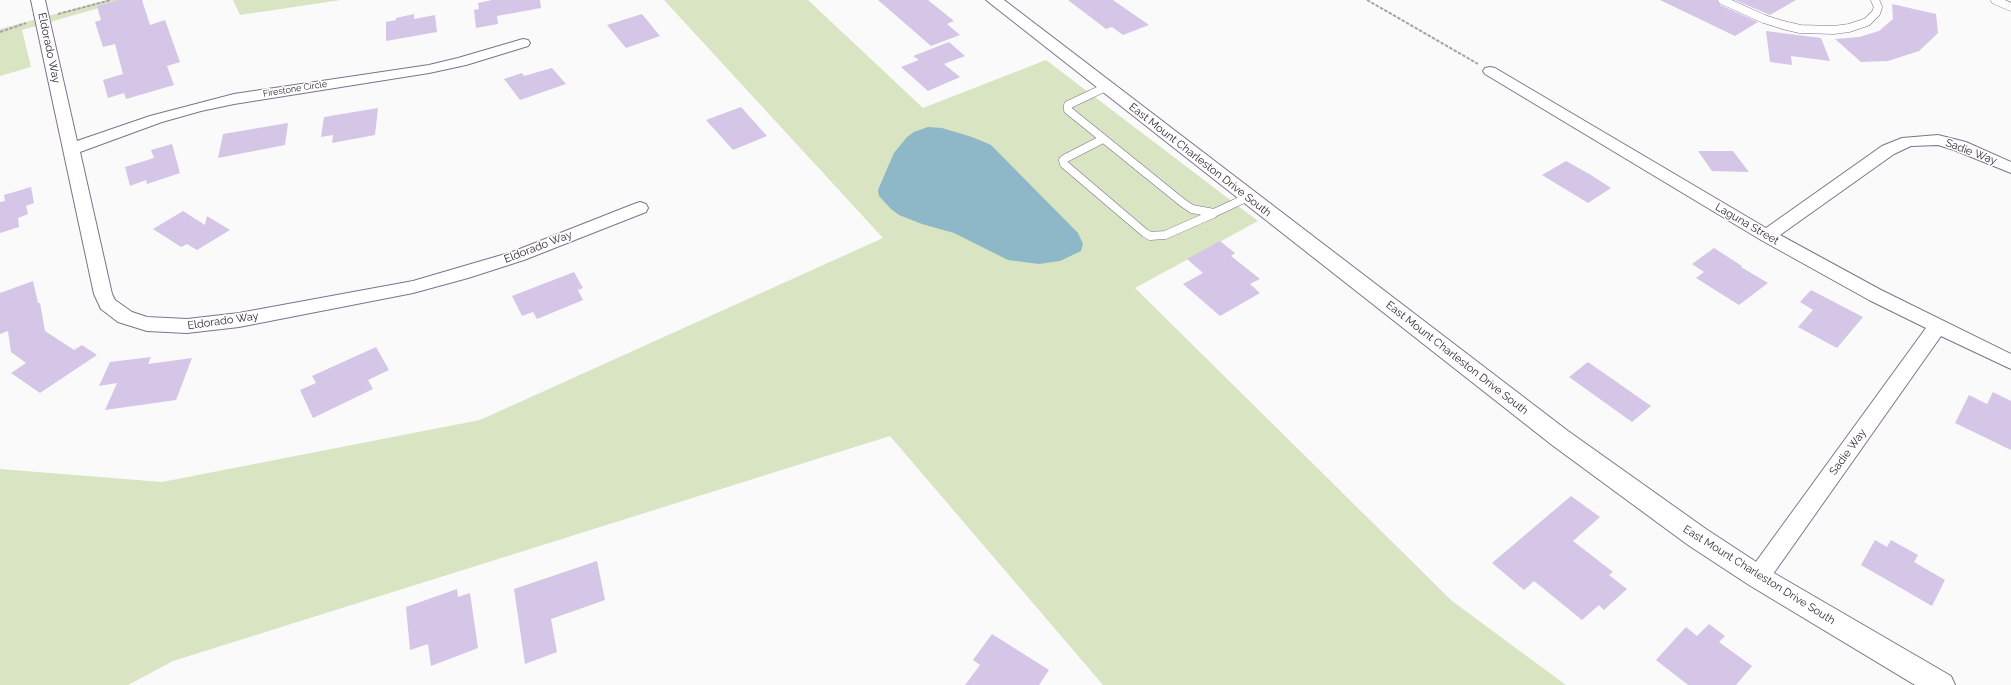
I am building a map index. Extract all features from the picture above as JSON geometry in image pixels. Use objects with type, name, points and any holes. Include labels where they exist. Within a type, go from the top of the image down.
[{"type":"street","name":"Eldorado Way","points":[[38,0],[103,294],[108,304],[126,317],[147,324],[187,326],[239,320],[413,287],[462,274],[518,256],[640,208]]},
{"type":"street","name":"East Mount Charleston Drive South","points":[[994,0],[1560,438],[1697,537],[1758,577],[1941,685]]},
{"type":"street","name":"Firestone Circle","points":[[71,149],[156,119],[234,98],[442,66],[461,62],[523,43]]},
{"type":"street","name":"Laguna Street","points":[[1490,71],[1767,236],[1937,327],[2011,362]]},
{"type":"street","name":"Sadie Way","points":[[1767,236],[1888,150],[1908,141],[1938,140],[1960,146],[2011,168]]},
{"type":"street","name":"Sadie Way","points":[[1758,577],[1937,327]]},
{"type":"lane","points":[[1722,0],[1764,19],[1783,25],[1800,29],[1834,30],[1849,28],[1867,22],[1876,12],[1878,7],[1875,0]]},
{"type":"lane","points":[[1995,0],[2011,7]]},
{"type":"lane","points":[[1106,87],[1068,105],[1068,110],[1073,116],[1183,203],[1192,209],[1214,213]]},
{"type":"lane","points":[[1103,139],[1066,158],[1063,160],[1064,164],[1150,236],[1165,235],[1248,197]]},
{"type":"path","points":[[1368,0],[1490,71]]},
{"type":"green space","points":[[107,0],[127,0],[22,30],[31,67],[0,76],[0,29]]},
{"type":"green space","points":[[233,0],[341,0],[240,15]]},
{"type":"green space","points":[[664,0],[808,0],[923,108],[1046,60],[1258,221],[1135,288],[1452,601],[1566,685],[1103,685],[890,436],[173,661],[128,685],[0,685],[0,469],[162,482],[480,420],[883,238]]},
{"type":"water","points":[[928,127],[942,128],[972,137],[991,145],[1078,233],[1083,244],[1081,251],[1060,261],[1039,264],[1008,260],[954,233],[922,224],[899,215],[891,209],[879,196],[878,190],[894,153],[907,137],[914,132]]},
{"type":"building","points":[[119,0],[142,0],[150,25],[165,20],[180,62],[167,66],[174,85],[126,99],[124,93],[108,98],[103,80],[123,74],[115,44],[103,47],[95,22],[101,20],[97,6]]},
{"type":"building","points":[[492,0],[540,0],[541,8],[497,16],[498,24],[476,28],[474,10],[479,9],[478,3]]},
{"type":"building","points":[[878,0],[928,0],[954,21],[947,24],[960,35],[931,46]]},
{"type":"building","points":[[1068,0],[1113,0],[1149,25],[1123,35],[1112,27],[1106,29]]},
{"type":"building","points":[[1660,0],[1717,0],[1720,5],[1758,22],[1735,36]]},
{"type":"building","points":[[1735,0],[1796,0],[1770,15]]},
{"type":"building","points":[[1892,4],[1936,14],[1938,33],[1919,51],[1888,61],[1861,62],[1835,39],[1859,37],[1879,31],[1893,19]]},
{"type":"building","points":[[414,14],[414,19],[435,15],[437,32],[386,41],[386,22]]},
{"type":"building","points":[[642,14],[660,36],[626,48],[607,25]]},
{"type":"building","points":[[1766,31],[1821,38],[1830,61],[1791,56],[1792,65],[1770,62]]},
{"type":"building","points":[[949,42],[965,56],[944,64],[960,77],[928,91],[901,67],[919,60],[913,56]]},
{"type":"building","points":[[552,68],[566,84],[520,100],[504,79],[522,73],[524,76]]},
{"type":"building","points":[[741,107],[767,136],[733,150],[706,120]]},
{"type":"building","points":[[378,108],[375,135],[332,143],[333,135],[321,137],[324,117]]},
{"type":"building","points":[[288,123],[285,145],[218,158],[223,134]]},
{"type":"building","points":[[172,144],[180,173],[147,184],[146,180],[130,186],[125,167],[154,158],[151,150]]},
{"type":"building","points":[[1698,151],[1733,151],[1749,172],[1712,171]]},
{"type":"building","points":[[1566,161],[1611,188],[1588,203],[1542,175]]},
{"type":"building","points":[[31,187],[34,203],[26,206],[28,214],[18,218],[19,227],[0,233],[0,202],[5,201],[4,195]]},
{"type":"building","points":[[183,211],[205,225],[207,216],[230,230],[197,250],[187,244],[181,247],[153,229]]},
{"type":"building","points":[[1220,241],[1235,253],[1231,256],[1260,279],[1250,284],[1260,293],[1220,316],[1183,284],[1203,273],[1187,259]]},
{"type":"building","points":[[1714,248],[1742,266],[1741,267],[1768,283],[1739,305],[1696,278],[1704,272],[1692,264]]},
{"type":"building","points":[[574,272],[583,288],[578,290],[583,300],[537,319],[533,312],[522,316],[512,296]]},
{"type":"building","points":[[33,281],[38,303],[40,303],[45,331],[74,350],[82,345],[97,355],[40,393],[11,373],[26,363],[11,352],[8,331],[0,334],[0,293]]},
{"type":"building","points":[[1811,290],[1863,317],[1837,348],[1798,327],[1813,310],[1800,302]]},
{"type":"building","points":[[376,347],[389,370],[368,380],[373,389],[313,418],[300,390],[316,383],[312,376]]},
{"type":"building","points":[[151,357],[148,364],[192,358],[176,400],[105,410],[117,383],[99,386],[110,362]]},
{"type":"building","points":[[1588,362],[1651,406],[1632,422],[1569,377]]},
{"type":"building","points":[[1993,392],[2011,401],[2011,450],[1955,423],[1969,395],[1987,404]]},
{"type":"building","points":[[1571,496],[1600,517],[1573,541],[1613,572],[1609,575],[1627,589],[1604,610],[1599,605],[1582,620],[1534,581],[1524,590],[1492,563]]},
{"type":"building","points":[[1875,540],[1887,547],[1891,540],[1918,555],[1914,562],[1945,580],[1932,606],[1861,565]]},
{"type":"building","points":[[597,561],[605,600],[551,619],[557,652],[525,664],[514,589]]},
{"type":"building","points":[[457,589],[458,597],[470,593],[478,648],[431,666],[428,644],[410,650],[406,607]]},
{"type":"building","points":[[1709,624],[1725,636],[1719,642],[1752,666],[1736,685],[1688,685],[1656,660],[1686,627],[1697,636]]},
{"type":"building","points":[[992,634],[1049,670],[1039,685],[965,685],[980,665],[973,660]]}]
